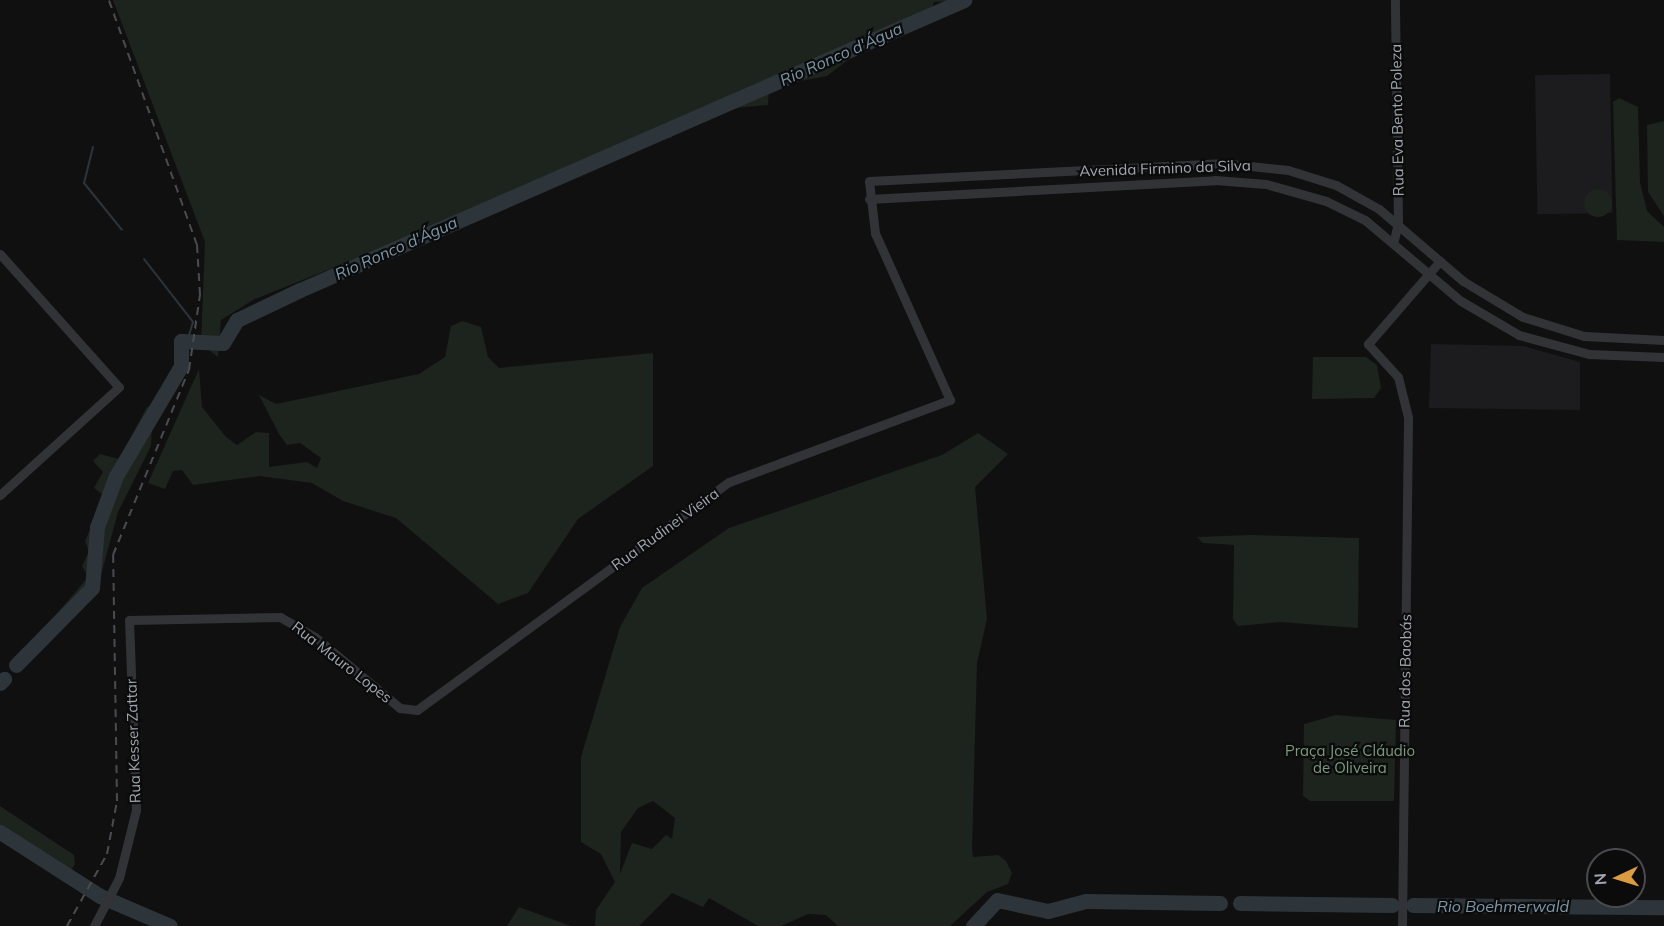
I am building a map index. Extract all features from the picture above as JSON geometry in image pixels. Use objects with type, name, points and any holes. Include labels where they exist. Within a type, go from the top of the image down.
[{"type":"street","name":"Rua Eva Bento Poleza","points":[[1394,240],[1398,222],[1395,0]]},
{"type":"street","name":"Avenida Firmino da Silva","points":[[1664,340],[1602,338],[1557,330],[1492,302],[1440,261],[1398,222],[1336,185],[1265,165],[1097,169],[869,181],[869,199],[1215,180],[1266,184],[1326,201],[1394,240],[1429,274],[1479,314],[1539,342],[1595,355],[1664,357]]},
{"type":"street","points":[[1097,169],[1098,186]]},
{"type":"street","name":"Rua Rudinei Vieira","points":[[409,711],[425,708],[729,482],[950,400],[874,233],[869,199]]},
{"type":"street","points":[[0,254],[119,387],[0,495]]},
{"type":"street","points":[[1429,274],[1440,261]]},
{"type":"street","name":"Rua dos Baobás","points":[[1402,926],[1408,417],[1398,377],[1368,344],[1429,274]]},
{"type":"street","name":"Rua Mauro Lopes","points":[[129,620],[280,617],[315,637],[409,711]]},
{"type":"street","name":"Rua Kesser Zattar","points":[[94,926],[110,897],[128,847],[137,794],[129,620]]},
{"type":"shaded area","points":[[1610,74],[1612,213],[1537,214],[1535,75]]},
{"type":"shaded area","points":[[1431,344],[1523,346],[1580,362],[1580,410],[1429,408]]},
{"type":"green space","points":[[113,0],[968,0],[934,2],[926,24],[853,56],[827,76],[769,87],[768,105],[714,110],[695,124],[683,122],[671,138],[656,138],[531,195],[514,195],[253,300],[221,320],[218,357],[201,344],[205,242]]},
{"type":"green space","points":[[1619,98],[1638,107],[1640,183],[1647,211],[1664,227],[1664,242],[1617,240],[1613,102]]},
{"type":"green space","points":[[1664,121],[1664,216],[1648,192],[1647,125]]},
{"type":"green space","points":[[1598,189],[1608,193],[1612,203],[1608,213],[1598,217],[1588,213],[1584,203],[1588,193]]},
{"type":"green space","points":[[462,321],[481,327],[488,357],[499,368],[653,353],[653,466],[578,519],[528,593],[498,604],[396,518],[343,501],[312,483],[259,476],[193,485],[182,470],[173,471],[165,489],[148,483],[199,369],[202,407],[226,437],[237,445],[256,432],[269,433],[269,467],[307,462],[317,468],[321,458],[300,443],[287,445],[259,395],[276,404],[419,374],[445,357],[451,326]]},
{"type":"green space","points":[[1313,357],[1366,357],[1377,365],[1381,388],[1374,398],[1312,399]]},
{"type":"green space","points":[[153,406],[151,446],[118,512],[96,594],[23,664],[21,656],[88,577],[82,566],[89,552],[85,541],[105,496],[94,488],[103,472],[93,461],[100,454],[119,459],[147,407]]},
{"type":"green space","points":[[978,433],[1008,454],[975,487],[987,619],[977,663],[972,849],[973,857],[998,855],[1006,861],[1012,873],[1008,884],[987,892],[950,926],[838,926],[826,915],[808,914],[781,926],[758,926],[709,898],[703,907],[672,893],[639,926],[595,926],[596,910],[615,882],[601,854],[581,842],[581,757],[620,627],[642,588],[729,528],[942,455]],"holes":[[[653,801],[675,818],[672,839],[666,835],[652,849],[632,843],[620,874],[621,832],[638,808]]]},
{"type":"green space","points":[[1251,535],[1359,538],[1358,628],[1280,622],[1238,626],[1233,619],[1234,545],[1203,543],[1197,537]]},
{"type":"green space","name":"Praça José Cláudio de Oliveira","points":[[1336,715],[1396,720],[1394,801],[1310,801],[1303,796],[1304,724]]},
{"type":"green space","points":[[0,806],[74,855],[75,864],[64,882],[0,840]]},
{"type":"green space","points":[[519,907],[571,926],[507,926]]},
{"type":"waterway","name":"Rio Ronco d'Água","points":[[16,665],[92,588],[97,527],[116,476],[181,366],[181,341],[223,343],[237,320],[300,290],[964,0]]},
{"type":"waterway","points":[[93,147],[84,183],[122,230]]},
{"type":"waterway","points":[[144,259],[193,322],[188,338]]},
{"type":"waterway","name":"Rio Ronco d'Água","points":[[0,683],[4,679]]},
{"type":"waterway","name":"Rio Boehmerwald","points":[[0,832],[100,896],[170,926]]},
{"type":"waterway","name":"Rio Boehmerwald","points":[[973,926],[997,900],[1048,911],[1086,901],[1220,903]]},
{"type":"waterway","name":"Rio Boehmerwald","points":[[1240,903],[1392,905]]},
{"type":"waterway","name":"Rio Boehmerwald","points":[[1413,905],[1664,907]]},
{"type":"railway","points":[[67,926],[107,854],[117,801],[113,555],[189,370],[200,295],[197,245],[109,0]]}]
